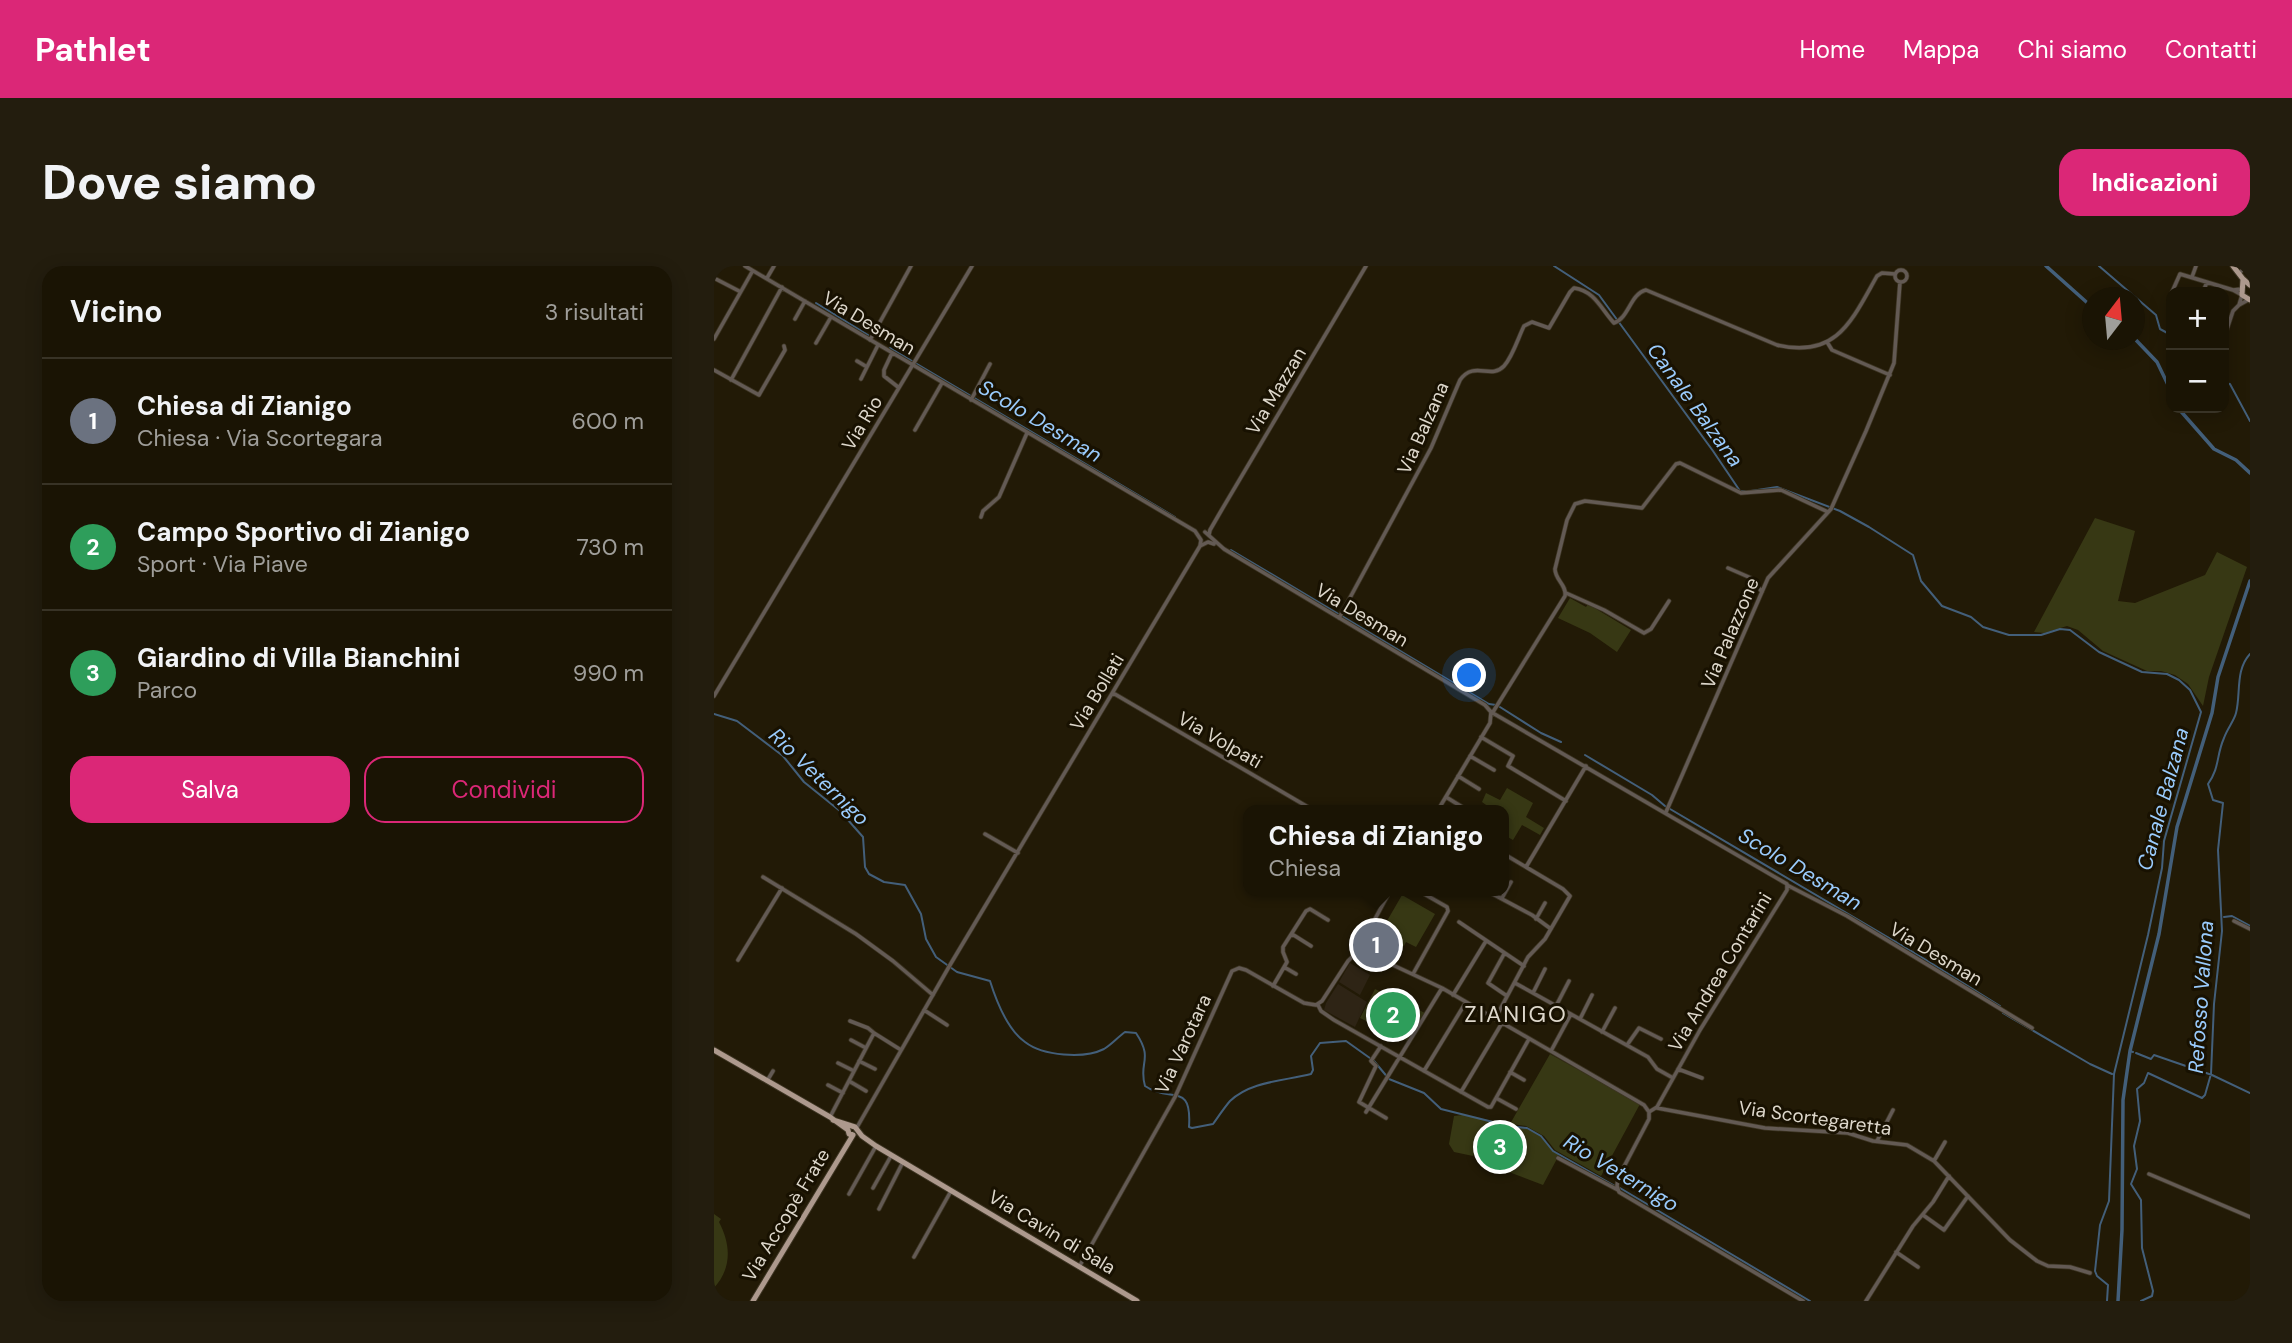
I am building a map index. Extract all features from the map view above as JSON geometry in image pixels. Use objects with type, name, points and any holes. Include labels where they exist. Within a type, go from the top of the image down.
[{"type":"main road","points":[[2233,266],[2250,285],[2242,292]]},
{"type":"main road","points":[[2241,276],[2242,292],[2250,300]]},
{"type":"main road","name":"Via Cavin di Sala","points":[[714,1050],[1137,1301]]},
{"type":"main road","name":"Via Accopè Frate","points":[[753,1301],[852,1131]]},
{"type":"street","name":"Via Desman","points":[[745,266],[1340,616],[1485,705],[1491,712],[1667,809],[1787,887],[1847,916],[2032,1028]]},
{"type":"street","points":[[767,278],[774,266]]},
{"type":"street","points":[[870,340],[911,266]]},
{"type":"street","name":"Via Rio","points":[[714,696],[972,266]]},
{"type":"street","name":"Via Mazzan","points":[[1206,536],[1366,266]]},
{"type":"street","points":[[2192,277],[2196,266]]},
{"type":"street","points":[[2241,276],[2245,266]]},
{"type":"street","name":"Via Palazzone","points":[[1667,809],[1768,578],[1830,509],[1890,375],[1896,347],[1900,282],[1907,277],[1904,268],[1895,274]]},
{"type":"street","points":[[714,339],[739,291],[753,271]]},
{"type":"street","points":[[1890,375],[1832,350],[1827,342],[1846,328],[1877,276],[1882,273],[1895,274],[1896,280],[1900,282]]},
{"type":"street","points":[[2175,287],[2180,274],[2192,277],[2242,292],[2239,305]]},
{"type":"street","points":[[714,278],[739,291]]},
{"type":"street","points":[[2205,287],[2207,282]]},
{"type":"street","points":[[731,380],[782,287]]},
{"type":"street","name":"Via Balzana","points":[[1340,616],[1426,458],[1465,373],[1471,370],[1496,371],[1504,366],[1524,326],[1532,322],[1549,328],[1574,288],[1584,290],[1593,297],[1612,321],[1618,322],[1638,293],[1646,290],[1777,345],[1793,349],[1827,342]]},
{"type":"street","points":[[2229,323],[2233,311],[2250,300]]},
{"type":"street","points":[[794,319],[805,301]]},
{"type":"street","points":[[816,343],[831,317]]},
{"type":"street","points":[[861,379],[878,345]]},
{"type":"street","points":[[714,370],[757,395],[761,393],[785,349],[784,346]]},
{"type":"street","points":[[892,353],[884,376],[899,388]]},
{"type":"street","points":[[857,361],[867,367]]},
{"type":"street","points":[[972,398],[990,365]]},
{"type":"street","points":[[915,430],[942,383]]},
{"type":"street","points":[[981,517],[997,500],[1027,433]]},
{"type":"street","points":[[1669,601],[1651,629],[1644,633],[1604,610],[1566,593],[1555,569],[1573,506],[1585,501],[1639,509],[1678,463],[1741,493],[1782,490],[1830,509]]},
{"type":"street","name":"Via Bollati","points":[[852,1131],[1206,536]]},
{"type":"street","points":[[1728,568],[1751,578],[1762,592]]},
{"type":"street","points":[[1441,805],[1491,720],[1491,712],[1495,711],[1566,593]]},
{"type":"street","name":"Via Volpati","points":[[1113,692],[1305,805]]},
{"type":"street","points":[[1481,737],[1513,756],[1508,766],[1566,801]]},
{"type":"street","points":[[1470,755],[1494,770]]},
{"type":"street","points":[[1526,867],[1586,766]]},
{"type":"street","points":[[1458,776],[1479,789]]},
{"type":"street","points":[[1446,797],[1460,805]]},
{"type":"street","points":[[985,834],[1018,853]]},
{"type":"street","points":[[1495,1019],[1524,966],[1551,929],[1570,896],[1509,857]]},
{"type":"street","points":[[763,877],[865,941],[933,995]]},
{"type":"street","points":[[1509,886],[1511,882]]},
{"type":"street","name":"Via Andrea Contarini","points":[[1649,1112],[1657,1107],[1787,887]]},
{"type":"street","points":[[738,960],[782,888]]},
{"type":"street","points":[[1318,1005],[1356,953],[1356,948],[1361,945],[1387,896]]},
{"type":"street","points":[[1413,974],[1448,911],[1447,907],[1428,896]]},
{"type":"street","points":[[1498,896],[1551,929]]},
{"type":"street","points":[[1536,919],[1545,903]]},
{"type":"street","points":[[1273,986],[1288,960],[1283,950],[1306,911],[1310,909],[1328,920]]},
{"type":"street","points":[[2234,921],[2250,929]]},
{"type":"street","points":[[1459,922],[1524,966]]},
{"type":"street","points":[[1292,934],[1311,946]]},
{"type":"street","points":[[1453,995],[1486,941]]},
{"type":"street","points":[[1361,945],[1365,948],[1365,953]]},
{"type":"street","points":[[1356,953],[1365,953],[1442,988],[1641,1102],[1649,1112],[1648,1123],[1617,1188]]},
{"type":"street","points":[[1504,954],[1488,983],[1507,996]]},
{"type":"street","points":[[1284,967],[1296,974]]},
{"type":"street","name":"Via Varotara","points":[[1079,1267],[1176,1095],[1232,971],[1239,968],[1304,1003],[1318,1005],[1324,1014],[1489,1108],[1496,1097]]},
{"type":"street","points":[[1533,993],[1545,969]]},
{"type":"street","points":[[1556,1006],[1569,981]]},
{"type":"street","points":[[1515,983],[1649,1058],[1657,1069],[1673,1078]]},
{"type":"street","points":[[1367,1110],[1442,988]]},
{"type":"street","points":[[1580,1018],[1592,995]]},
{"type":"street","points":[[1424,1071],[1466,1002]]},
{"type":"street","points":[[1602,1032],[1615,1008]]},
{"type":"street","points":[[924,1010],[947,1025]]},
{"type":"street","points":[[1551,1051],[1571,1014]]},
{"type":"street","points":[[850,1021],[868,1028],[901,1050]]},
{"type":"street","points":[[1461,1092],[1502,1023]]},
{"type":"street","points":[[1627,1045],[1639,1028],[1661,1039]]},
{"type":"street","points":[[832,1119],[874,1033]]},
{"type":"street","points":[[1516,1109],[1496,1097],[1530,1038]]},
{"type":"street","points":[[851,1040],[866,1048]]},
{"type":"street","points":[[1381,1046],[1372,1060],[1376,1066],[1359,1102],[1367,1110],[1386,1118]]},
{"type":"street","points":[[859,1061],[875,1069]]},
{"type":"street","points":[[838,1063],[854,1071]]},
{"type":"street","name":"Via Andrea Contarini","points":[[1678,1069],[1702,1079]]},
{"type":"street","points":[[767,1081],[772,1071]]},
{"type":"street","points":[[1510,1072],[1524,1080]]},
{"type":"street","points":[[849,1081],[866,1091]]},
{"type":"street","points":[[828,1085],[843,1093]]},
{"type":"street","name":"Via Scortegaretta","points":[[1657,1107],[1765,1128],[1848,1133],[1877,1141],[1900,1143],[1934,1161],[2016,1245],[2041,1264],[2070,1267],[2091,1273]]},
{"type":"street","points":[[1877,1141],[1894,1110]]},
{"type":"street","points":[[1934,1161],[1945,1142]]},
{"type":"street","points":[[849,1194],[876,1146]]},
{"type":"street","points":[[873,1188],[892,1155]]},
{"type":"street","points":[[1558,1158],[1617,1188],[1803,1301]]},
{"type":"street","points":[[879,1209],[903,1162]]},
{"type":"street","points":[[2149,1174],[2250,1217]]},
{"type":"street","points":[[1866,1301],[1896,1252],[1949,1176]]},
{"type":"street","points":[[914,1257],[951,1191]]},
{"type":"street","points":[[1923,1214],[1944,1230],[1968,1196]]},
{"type":"street","points":[[1896,1252],[1918,1267]]},
{"type":"shaded area","points":[[2095,518],[2135,531],[2118,601],[2135,603],[2205,575],[2217,552],[2247,567],[2209,677],[2203,706],[2188,684],[2175,675],[2147,671],[2103,651],[2078,630],[2067,626],[2044,633],[2034,632]]},
{"type":"shaded area","points":[[1570,598],[1586,607],[1588,604],[1631,630],[1617,652],[1590,633],[1558,618]]},
{"type":"shaded area","points":[[1507,788],[1533,803],[1526,817],[1544,828],[1540,835],[1522,825],[1513,840],[1509,838],[1509,805],[1486,805],[1482,802],[1486,793],[1500,800]]},
{"type":"shaded area","points":[[1401,896],[1435,914],[1416,947],[1406,942],[1404,946],[1380,933]]},
{"type":"shaded area","points":[[1350,963],[1370,975],[1360,995],[1339,982]]},
{"type":"shaded area","points":[[1338,984],[1367,1002],[1355,1027],[1324,1010]]},
{"type":"shaded area","points":[[1375,989],[1425,1013],[1408,1041],[1360,1018]]},
{"type":"shaded area","points":[[1550,1054],[1640,1104],[1601,1176],[1555,1150],[1544,1136],[1526,1126],[1510,1124]]},
{"type":"shaded area","points":[[1463,1115],[1515,1126],[1540,1135],[1559,1155],[1543,1185],[1509,1172],[1476,1151],[1473,1156],[1454,1152],[1449,1144],[1454,1116]]},
{"type":"shaded area","points":[[714,1214],[721,1219],[719,1222],[726,1239],[728,1256],[724,1272],[714,1288]]},
{"type":"waterway","name":"Canale Balzana","points":[[1554,266],[1599,295],[1740,491],[1745,491]]},
{"type":"waterway","points":[[2046,266],[2082,298]]},
{"type":"waterway","name":"Refosso Vallona","points":[[2099,266],[2156,315],[2160,329],[2166,332]]},
{"type":"waterway","name":"Scolo Desman","points":[[816,303],[868,335]]},
{"type":"waterway","name":"Scolo Desman","points":[[890,348],[1175,517]]},
{"type":"waterway","points":[[2145,349],[2157,362],[2166,381]]},
{"type":"waterway","name":"Refosso Vallona","points":[[2229,384],[2250,421]]},
{"type":"waterway","points":[[2182,413],[2214,449],[2236,460],[2250,473]]},
{"type":"waterway","name":"Canale Balzana","points":[[1751,491],[1777,487],[1840,511],[1913,555],[1921,581],[1942,606],[1971,617],[1983,627],[2009,635],[2041,635],[2060,629],[2070,630],[2099,652],[2142,672],[2167,674],[2179,680],[2190,690],[2201,712],[2164,841],[2162,868],[2148,935],[2114,1074],[2109,1201],[2100,1225],[2095,1271],[2108,1285],[2107,1301]]},
{"type":"waterway","name":"Scolo Desman","points":[[1231,550],[1489,704],[1496,705]]},
{"type":"waterway","points":[[2118,1301],[2122,1230],[2123,1100],[2130,1051],[2159,934],[2177,827],[2212,713],[2218,677],[2250,581]]},
{"type":"waterway","name":"Refosso Vallona","points":[[2141,1301],[2152,1296],[2153,1291],[2142,1248],[2141,1200],[2131,1184],[2137,1169],[2134,1146],[2140,1121],[2137,1089],[2144,1083],[2148,1073],[2202,1098],[2211,1074],[2214,1004],[2222,931],[2218,850],[2223,803],[2213,800],[2208,784],[2225,735],[2235,716],[2240,675],[2250,654]]},
{"type":"waterway","name":"Scolo Desman","points":[[1500,707],[1541,733],[1561,742]]},
{"type":"waterway","name":"Rio Veternigo","points":[[714,714],[737,721],[783,756],[804,782],[840,811],[863,837],[865,867],[869,874],[884,882],[905,885],[921,914],[926,939],[936,957],[957,972],[990,981],[1008,1022],[1019,1037],[1033,1047],[1064,1055],[1086,1054],[1104,1049],[1125,1032],[1136,1033],[1144,1049],[1145,1086],[1183,1099],[1189,1113],[1189,1127],[1192,1128],[1213,1124],[1230,1101],[1248,1089],[1311,1074],[1311,1056],[1320,1043],[1346,1041],[1374,1061],[1389,1079],[1424,1093],[1441,1109],[1527,1128],[1541,1136],[1553,1151],[1615,1186]]},
{"type":"waterway","name":"Scolo Desman","points":[[1585,755],[1652,795],[1665,806],[2000,1006]]},
{"type":"waterway","points":[[2224,917],[2232,916],[2250,926]]},
{"type":"waterway","name":"Scolo Desman","points":[[2003,1013],[2112,1074]]},
{"type":"waterway","points":[[2136,1053],[2151,1059],[2154,1055],[2212,1075],[2250,1093]]},
{"type":"waterway","name":"Rio Veternigo","points":[[1620,1188],[1810,1301]]},
{"type":"place","name":"Chiesa di Zianigo","points":[[1376,945]]},
{"type":"place","name":"Campo Sportivo di Zianigo","points":[[1393,1015]]},
{"type":"place","name":"Giardino di Villa Bianchini","points":[[1500,1147]]},
{"type":"district","name":"ZIANIGO","points":[[1516,1014]]}]
